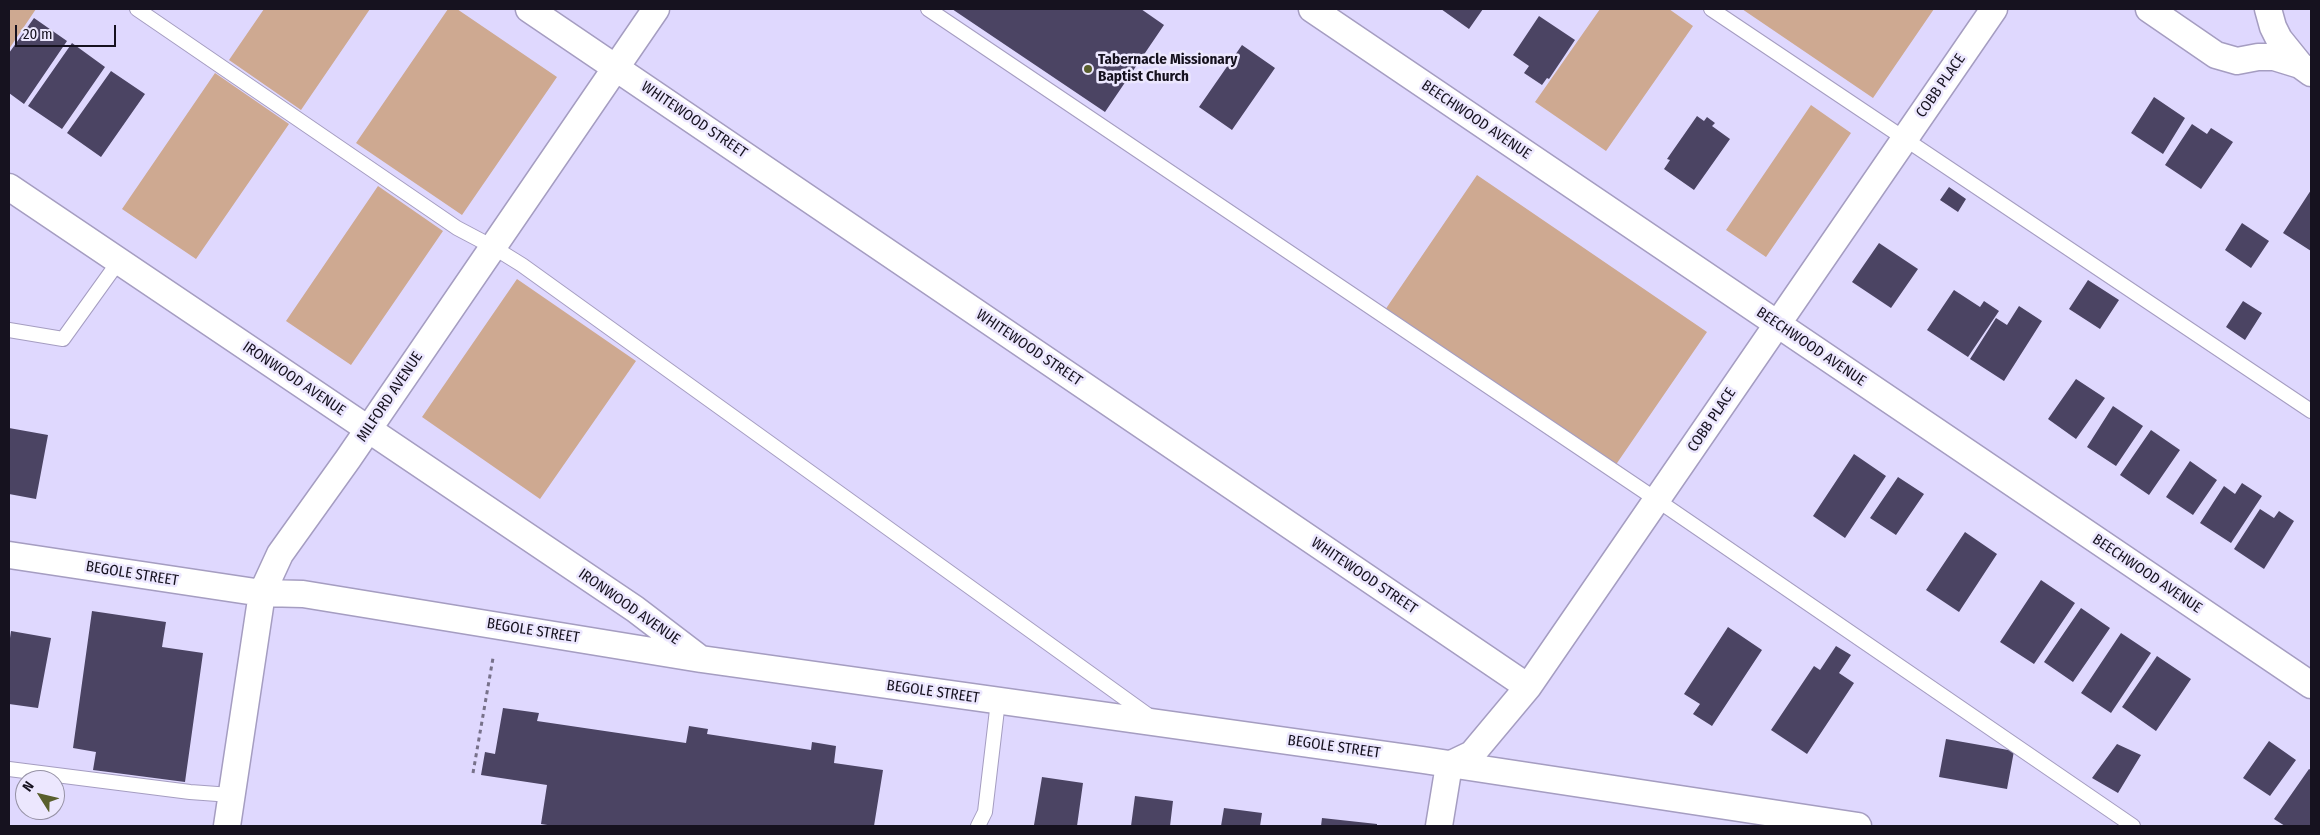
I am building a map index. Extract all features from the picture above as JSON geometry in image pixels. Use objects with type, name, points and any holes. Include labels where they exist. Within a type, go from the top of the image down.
[{"type":"street","name":"WHITEWOOD STREET","points":[[529,9],[1528,687]]},
{"type":"street","name":"MILFORD AVENUE","points":[[227,826],[262,593],[280,554],[368,430],[656,9]]},
{"type":"street","name":"BEECHWOOD AVENUE","points":[[1312,9],[2311,685]]},
{"type":"street","name":"COBB PLACE","points":[[1449,766],[1472,754],[1528,687],[1994,9]]},
{"type":"street","points":[[2149,9],[2216,55],[2236,61],[2258,57],[2274,57],[2306,69]]},
{"type":"street","points":[[2268,9],[2273,27],[2279,39],[2306,69]]},
{"type":"street","name":"IRONWOOD AVENUE","points":[[9,186],[635,609],[701,659]]},
{"type":"street","name":"BEGOLE STREET","points":[[9,555],[262,593],[303,594],[701,659],[1424,760],[1449,766],[1858,826]]},
{"type":"street","points":[[1439,826],[1449,766]]},
{"type":"lane","points":[[137,9],[457,228],[493,247],[668,369],[1159,723]]},
{"type":"lane","points":[[928,9],[1657,500],[2133,826]]},
{"type":"lane","points":[[1711,9],[2311,412]]},
{"type":"lane","points":[[9,330],[63,339],[119,261]]},
{"type":"lane","points":[[978,826],[984,812],[998,701]]},
{"type":"lane","points":[[9,769],[232,796]]},
{"type":"path","points":[[473,773],[494,658]]},
{"type":"shaded area","points":[[9,9],[36,9],[9,49]]},
{"type":"shaded area","points":[[264,9],[370,9],[301,110],[229,60]]},
{"type":"shaded area","points":[[448,9],[457,9],[557,77],[462,215],[356,143]]},
{"type":"shaded area","points":[[1600,9],[1669,9],[1693,26],[1606,151],[1535,102]]},
{"type":"shaded area","points":[[1742,9],[1934,9],[1873,98]]},
{"type":"shaded area","points":[[215,73],[289,124],[196,259],[122,209]]},
{"type":"shaded area","points":[[1811,105],[1851,133],[1766,257],[1726,230]]},
{"type":"shaded area","points":[[1477,175],[1707,332],[1615,466],[1385,310]]},
{"type":"shaded area","points":[[378,186],[443,231],[351,365],[286,321]]},
{"type":"shaded area","points":[[517,279],[636,361],[540,499],[422,417]]},
{"type":"building","name":"Tabernacle Missionary Baptist Church","points":[[952,9],[1141,9],[1164,25],[1105,112]]},
{"type":"building","points":[[1441,9],[1483,9],[1469,29]]},
{"type":"building","points":[[1539,16],[1575,40],[1549,79],[1547,78],[1542,85],[1524,73],[1529,66],[1513,55]]},
{"type":"building","points":[[34,18],[67,41],[24,104],[9,93],[9,53]]},
{"type":"building","points":[[72,43],[105,67],[62,129],[28,106]]},
{"type":"building","points":[[1242,45],[1275,68],[1232,130],[1199,107]]},
{"type":"building","points":[[111,71],[145,94],[101,157],[67,133]]},
{"type":"building","points":[[2154,97],[2185,118],[2163,154],[2131,133]]},
{"type":"building","points":[[1697,116],[1704,121],[1707,117],[1715,123],[1712,126],[1730,139],[1694,190],[1664,169],[1670,160],[1667,159]]},
{"type":"building","points":[[2192,124],[2207,134],[2211,128],[2233,142],[2201,189],[2165,165]]},
{"type":"building","points":[[1949,187],[1966,199],[1958,212],[1940,200]]},
{"type":"building","points":[[2311,190],[2311,251],[2283,233]]},
{"type":"building","points":[[2242,223],[2269,241],[2251,268],[2225,250]]},
{"type":"building","points":[[1879,243],[1918,269],[1891,308],[1852,282]]},
{"type":"building","points":[[2088,280],[2119,300],[2100,329],[2069,309]]},
{"type":"building","points":[[1954,290],[1980,307],[1984,301],[1999,311],[1968,357],[1927,330]]},
{"type":"building","points":[[2243,301],[2262,313],[2245,340],[2226,327]]},
{"type":"building","points":[[2019,306],[2042,321],[2004,381],[1970,359],[1996,318],[2007,325]]},
{"type":"building","points":[[2076,379],[2105,398],[2076,439],[2048,419]]},
{"type":"building","points":[[2113,406],[2143,426],[2116,466],[2087,447]]},
{"type":"building","points":[[9,428],[48,435],[36,499],[9,494]]},
{"type":"building","points":[[2151,430],[2180,450],[2149,495],[2120,475]]},
{"type":"building","points":[[1854,454],[1886,476],[1845,538],[1813,516]]},
{"type":"building","points":[[2190,461],[2217,480],[2193,515],[2166,497]]},
{"type":"building","points":[[1898,477],[1924,494],[1896,535],[1870,518]]},
{"type":"building","points":[[2242,483],[2262,496],[2231,543],[2200,523],[2224,486],[2235,494]]},
{"type":"building","points":[[2260,509],[2274,518],[2279,511],[2294,521],[2264,569],[2234,549]]},
{"type":"building","points":[[1965,532],[1997,554],[1959,612],[1926,590]]},
{"type":"building","points":[[2041,580],[2075,603],[2034,664],[2000,642]]},
{"type":"building","points":[[2081,608],[2110,628],[2073,682],[2044,662]]},
{"type":"building","points":[[92,611],[166,622],[162,647],[203,653],[185,782],[93,770],[96,752],[73,748]]},
{"type":"building","points":[[1728,627],[1762,650],[1712,726],[1693,714],[1700,704],[1684,694]]},
{"type":"building","points":[[11,631],[51,638],[38,708],[9,704],[9,645]]},
{"type":"building","points":[[2121,633],[2151,653],[2111,713],[2081,693]]},
{"type":"building","points":[[1836,646],[1851,655],[1839,673],[1854,683],[1807,754],[1771,730],[1814,666],[1820,670]]},
{"type":"building","points":[[2157,656],[2191,679],[2156,731],[2122,707]]},
{"type":"building","points":[[503,708],[539,713],[537,721],[686,743],[689,726],[708,729],[707,734],[811,750],[812,742],[836,746],[834,763],[883,770],[874,826],[554,826],[541,824],[547,785],[481,775],[485,752],[495,754]]},
{"type":"building","points":[[1946,739],[2014,751],[2007,789],[1939,777]]},
{"type":"building","points":[[2269,741],[2296,760],[2270,796],[2243,778]]},
{"type":"building","points":[[2117,744],[2141,755],[2118,793],[2092,778]]},
{"type":"building","points":[[2309,769],[2311,770],[2311,826],[2285,826],[2274,819]]},
{"type":"building","points":[[1042,777],[1083,783],[1077,826],[1034,825]]},
{"type":"building","points":[[1135,796],[1173,801],[1170,826],[1131,826]]},
{"type":"building","points":[[1224,808],[1262,813],[1260,826],[1221,826]]},
{"type":"building","points":[[1322,818],[1377,824],[1377,826],[1321,826]]},
{"type":"place","name":"Tabernacle Missionary Baptist Church","points":[[1088,69]]}]
